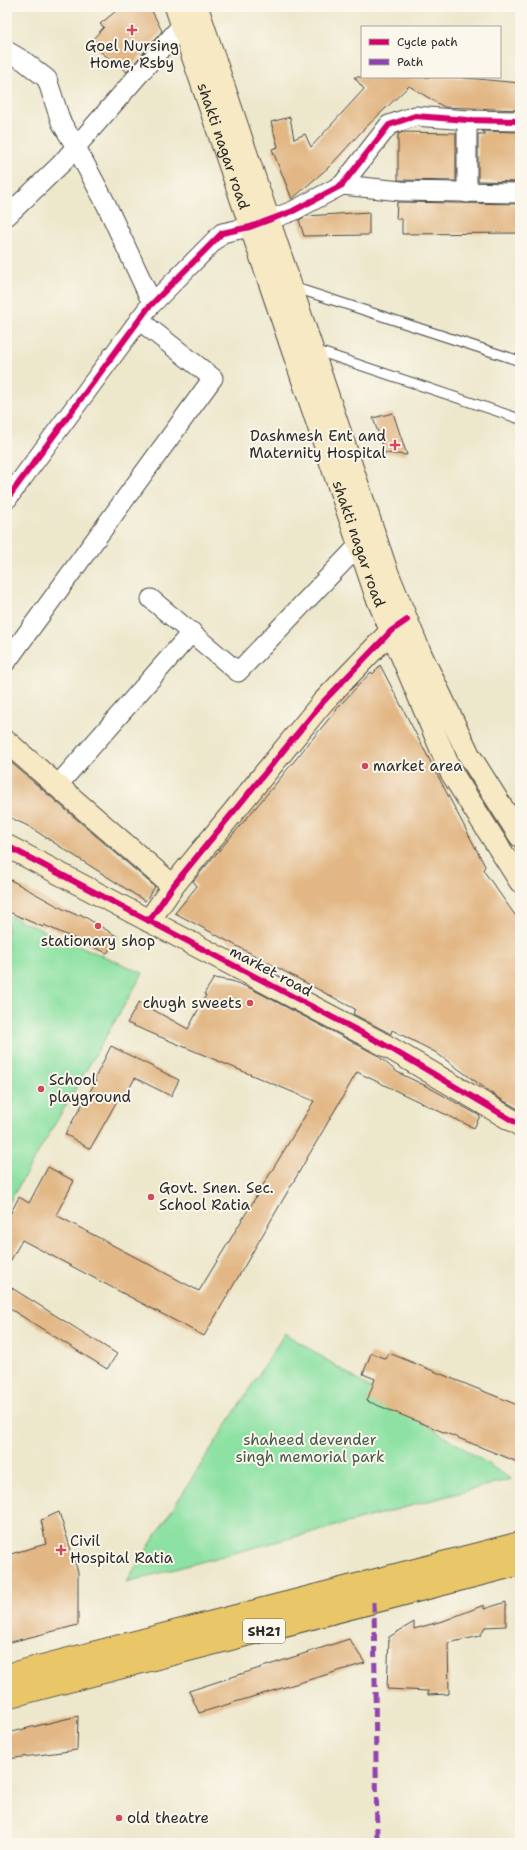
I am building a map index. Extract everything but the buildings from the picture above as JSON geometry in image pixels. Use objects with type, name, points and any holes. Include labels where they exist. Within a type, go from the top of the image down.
[{"type":"main road","points":[[197,7],[260,224],[291,287],[387,572],[399,626],[420,655],[469,755],[520,836]]},
{"type":"main road","name":"shakti nagar road","points":[[179,16],[260,224],[359,545],[376,595],[399,626],[451,772],[520,881]]},
{"type":"main road","points":[[149,921],[173,886],[323,702],[399,626]]},
{"type":"main road","points":[[7,742],[173,886]]},
{"type":"main road","name":"market road","points":[[7,846],[383,1044],[520,1125]]},
{"type":"main road","name":"SH21","points":[[7,1675],[520,1543]]},
{"type":"main road","name":"SH21","points":[[7,1697],[520,1564]]},
{"type":"street","points":[[7,216],[76,146],[179,16]]},
{"type":"street","points":[[7,51],[24,61],[47,79],[61,122],[76,146],[152,303]]},
{"type":"street","points":[[7,499],[152,303],[222,234],[260,224],[293,211],[342,185],[389,125],[415,116],[468,120],[520,121]]},
{"type":"street","points":[[468,120],[468,193]]},
{"type":"street","points":[[342,185],[401,191],[520,193]]},
{"type":"street","points":[[7,661],[214,378],[139,320]]},
{"type":"street","points":[[151,599],[238,672],[359,545]]},
{"type":"street","points":[[57,786],[192,632]]},
{"type":"lane","points":[[291,287],[520,361]]},
{"type":"lane","points":[[312,349],[520,420]]},
{"type":"green space","name":"School playground","points":[[7,915],[143,973],[7,1206]]},
{"type":"green space","name":"shaheed devender singh memorial park","points":[[285,1333],[511,1479],[126,1582]]},
{"type":"marked path","points":[[374,1602],[377,1843]]},
{"type":"cycle path","points":[[7,499],[148,308],[222,233],[250,227],[293,211],[342,185],[389,125],[415,116],[467,120],[520,121]]},
{"type":"cycle path","points":[[149,921],[173,886],[323,702],[391,631],[407,620]]},
{"type":"cycle path","points":[[7,846],[383,1044],[520,1125]]},
{"type":"place","name":"Goel Nursing Home, Rsby","points":[[132,30]]},
{"type":"place","name":"Dashmesh Ent and Maternity Hospital","points":[[395,445]]},
{"type":"place","name":"market area","points":[[365,766]]},
{"type":"place","name":"stationary shop","points":[[98,926]]},
{"type":"place","name":"chugh sweets","points":[[250,1003]]},
{"type":"place","name":"School playground","points":[[41,1089]]},
{"type":"place","name":"Govt. Snen. Sec. School Ratia","points":[[151,1197]]},
{"type":"place","name":"Civil Hospital Ratia","points":[[61,1550]]},
{"type":"place","name":"old theatre","points":[[119,1818]]}]
